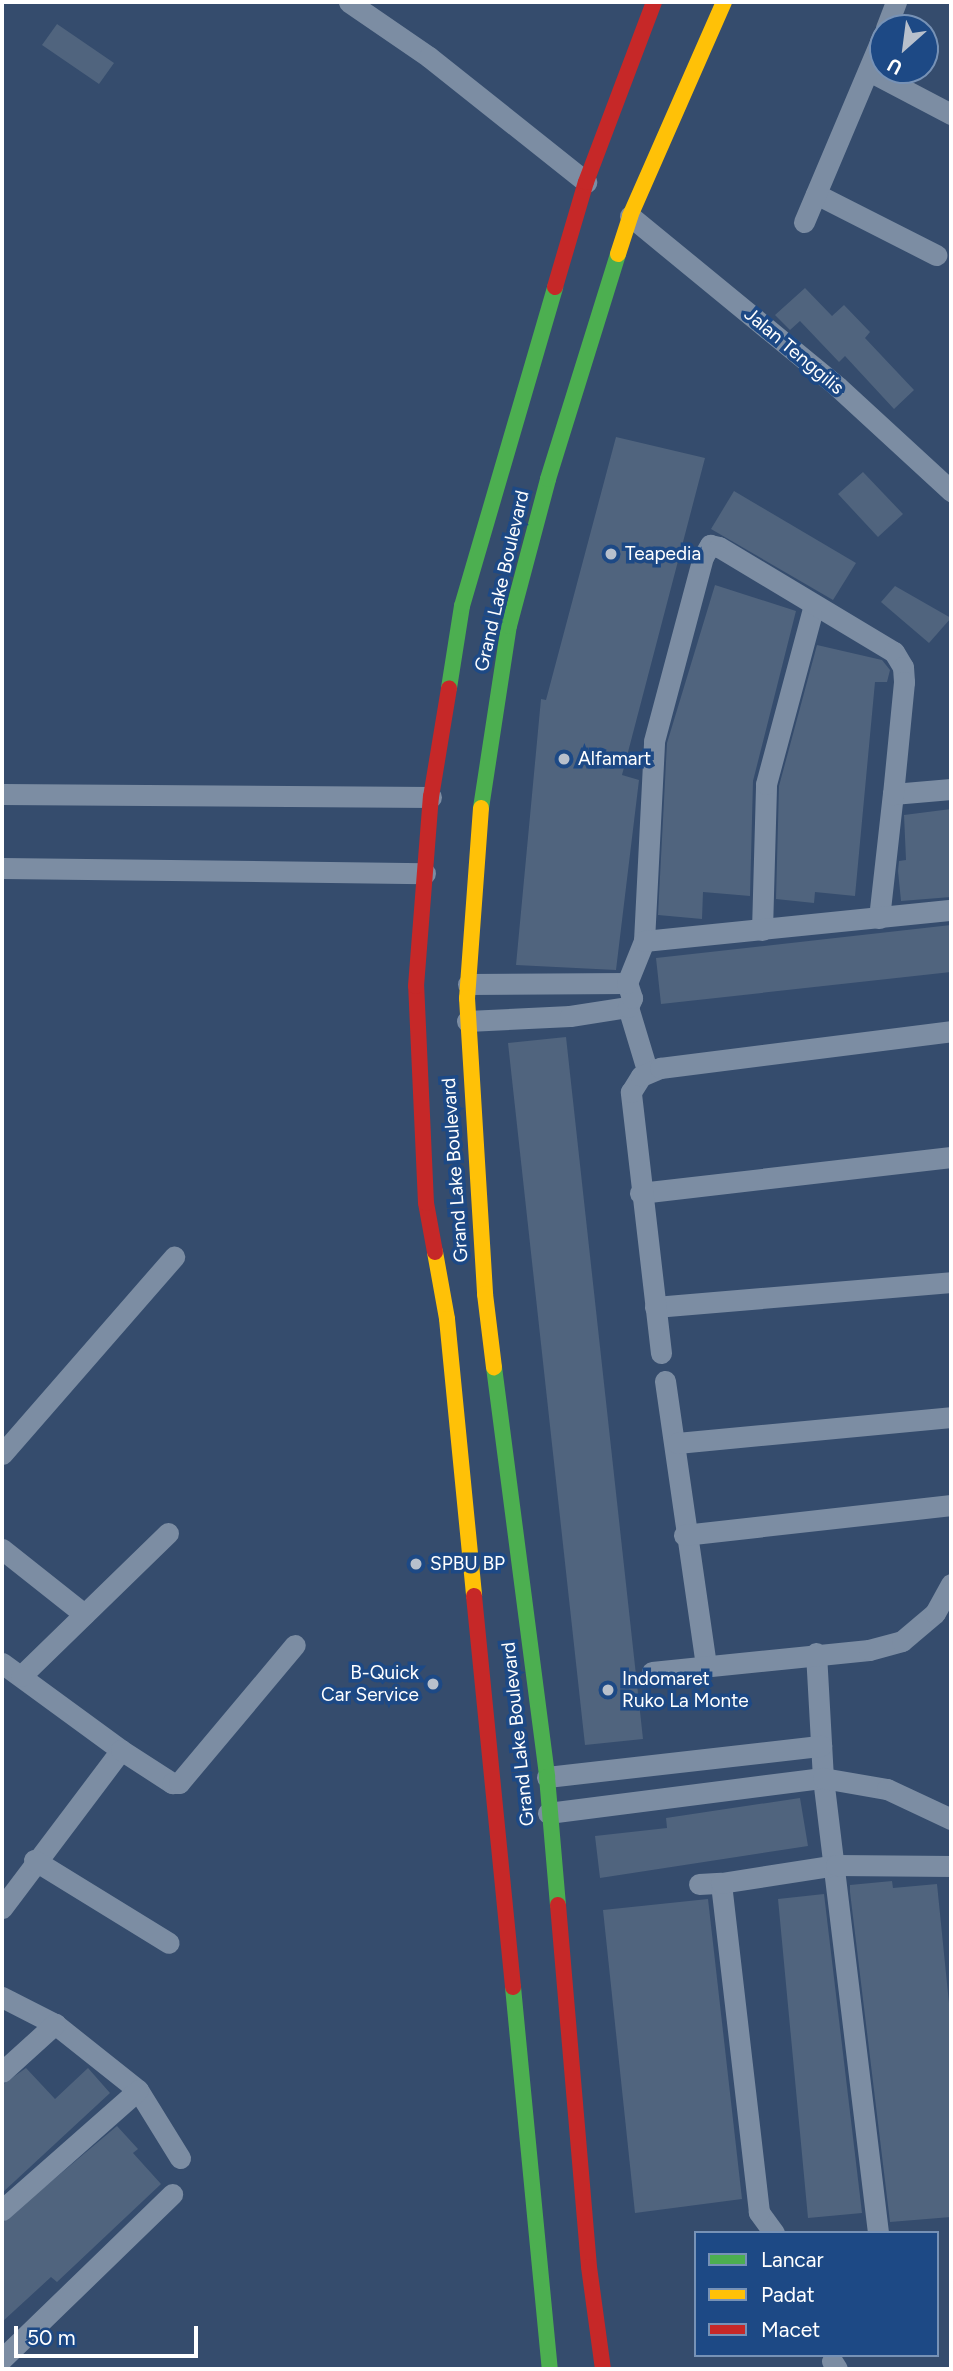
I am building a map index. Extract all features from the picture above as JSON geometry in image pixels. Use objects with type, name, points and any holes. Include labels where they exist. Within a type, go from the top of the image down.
[{"type":"street","points":[[349,2],[429,57],[586,181]]},
{"type":"street","name":"Grand Lake Boulevard","points":[[550,2369],[447,1319],[426,1203],[416,986],[431,797],[462,606],[586,181],[654,2]]},
{"type":"street","name":"Grand Lake Boulevard","points":[[603,2369],[589,2267],[547,1777],[485,1294],[467,1021],[468,984],[483,782],[509,626],[548,479],[631,216],[724,2]]},
{"type":"street","points":[[804,222],[869,71]]},
{"type":"street","points":[[894,84],[951,114]]},
{"type":"street","points":[[816,194],[936,255]]},
{"type":"street","name":"Jalan Tenggilis","points":[[631,216],[838,387],[951,491]]},
{"type":"street","points":[[502,470],[548,479]]},
{"type":"street","points":[[646,1070],[628,1007],[632,998],[627,983],[644,941],[654,741],[703,557],[710,545],[719,547],[883,644],[903,667],[893,794],[879,918]]},
{"type":"street","points":[[762,930],[765,784],[814,605]]},
{"type":"street","points":[[893,794],[951,789]]},
{"type":"street","points":[[2,794],[431,797]]},
{"type":"street","points":[[2,868],[425,873]]},
{"type":"street","points":[[644,941],[951,910]]},
{"type":"street","points":[[468,984],[627,983]]},
{"type":"street","points":[[467,1021],[570,1016],[628,1007]]},
{"type":"street","points":[[661,1353],[640,1193],[631,1092],[646,1070],[951,1031]]},
{"type":"street","points":[[640,1193],[951,1157]]},
{"type":"street","points":[[2,1454],[174,1257]]},
{"type":"street","points":[[655,1307],[951,1282]]},
{"type":"street","points":[[665,1381],[677,1443],[684,1535],[706,1666]]},
{"type":"street","points":[[677,1443],[951,1418]]},
{"type":"street","points":[[684,1535],[951,1505]]},
{"type":"street","points":[[21,1676],[168,1533]]},
{"type":"street","points":[[2,1549],[84,1614]]},
{"type":"street","points":[[652,1672],[816,1653],[869,1650],[902,1641],[935,1613],[951,1584]]},
{"type":"street","points":[[2,1663],[121,1750],[172,1783],[179,1783],[295,1645]]},
{"type":"street","points":[[816,1653],[823,1778],[836,1865],[878,2231]]},
{"type":"street","points":[[547,1777],[686,1759],[821,1746]]},
{"type":"street","points":[[2,1908],[34,1860],[121,1750]]},
{"type":"street","points":[[686,1759],[690,1796]]},
{"type":"street","points":[[548,1813],[823,1778],[887,1789],[951,1819]]},
{"type":"street","points":[[34,1860],[169,1943]]},
{"type":"street","points":[[699,1884],[836,1865],[951,1866]]},
{"type":"street","points":[[721,1883],[759,2212],[773,2231]]},
{"type":"street","points":[[2,1997],[55,2024],[138,2090],[180,2158]]},
{"type":"street","points":[[2,2072],[55,2024]]},
{"type":"street","points":[[2,2210],[138,2090]]},
{"type":"street","points":[[10,2360],[172,2194]]},
{"type":"building","points":[[57,24],[114,63],[99,84],[42,45]]},
{"type":"building","points":[[805,288],[832,316],[844,305],[870,332],[865,338],[914,390],[894,409],[845,356],[839,362],[800,321],[790,330],[775,315]]},
{"type":"building","points":[[616,437],[705,458],[622,775],[639,780],[616,970],[516,965],[541,699],[546,700]]},
{"type":"building","points":[[863,472],[903,514],[878,537],[838,494]]},
{"type":"building","points":[[734,491],[856,563],[833,600],[711,529]]},
{"type":"building","points":[[715,585],[796,611],[753,781],[750,896],[703,892],[702,919],[658,915],[667,743]]},
{"type":"building","points":[[895,586],[951,618],[929,643],[881,602]]},
{"type":"building","points":[[817,645],[882,660],[890,670],[887,682],[875,682],[855,896],[815,892],[814,903],[776,899],[779,786]]},
{"type":"building","points":[[951,809],[951,897],[901,901],[898,871],[899,861],[906,860],[904,815]]},
{"type":"building","points":[[951,925],[951,972],[661,1004],[656,958]]},
{"type":"building","points":[[566,1037],[643,1739],[585,1745],[508,1043]]},
{"type":"building","points":[[800,1798],[808,1846],[600,1878],[595,1836],[667,1828],[666,1818]]},
{"type":"building","points":[[892,1881],[893,1888],[937,1884],[951,2023],[951,2217],[890,2222],[850,1885]]},
{"type":"building","points":[[824,1894],[862,2213],[808,2218],[778,1899]]},
{"type":"building","points":[[708,1899],[742,2199],[635,2213],[603,1910]]},
{"type":"building","points":[[26,2068],[55,2099],[88,2068],[110,2093],[2,2193],[2,2085]]},
{"type":"building","points":[[117,2126],[138,2149],[133,2153],[161,2184],[57,2282],[51,2277],[2,2322],[2,2223]]},
{"type":"traffic: fast","points":[[481,808],[509,626],[548,479],[618,254]]},
{"type":"traffic: fast","points":[[449,688],[462,606],[555,287]]},
{"type":"traffic: fast","points":[[494,1367],[547,1777],[558,1905]]},
{"type":"traffic: fast","points":[[513,1987],[550,2369]]},
{"type":"traffic: slow","points":[[618,254],[630,216],[724,2]]},
{"type":"traffic: slow","points":[[481,808],[467,998],[485,1294],[494,1367]]},
{"type":"traffic: slow","points":[[435,1252],[447,1319],[474,1596]]},
{"type":"traffic: jam","points":[[555,287],[586,182],[654,2]]},
{"type":"traffic: jam","points":[[435,1252],[426,1203],[416,986],[431,797],[449,688]]},
{"type":"traffic: jam","points":[[474,1596],[513,1987]]},
{"type":"traffic: jam","points":[[558,1905],[589,2267],[603,2369]]},
{"type":"place","name":"Teapedia","points":[[611,554]]},
{"type":"place","name":"Alfamart","points":[[564,759]]},
{"type":"place","name":"SPBU BP","points":[[416,1564]]},
{"type":"place","name":"B-Quick Car Service","points":[[433,1684]]},
{"type":"place","name":"Indomaret Ruko La Monte","points":[[608,1690]]}]
